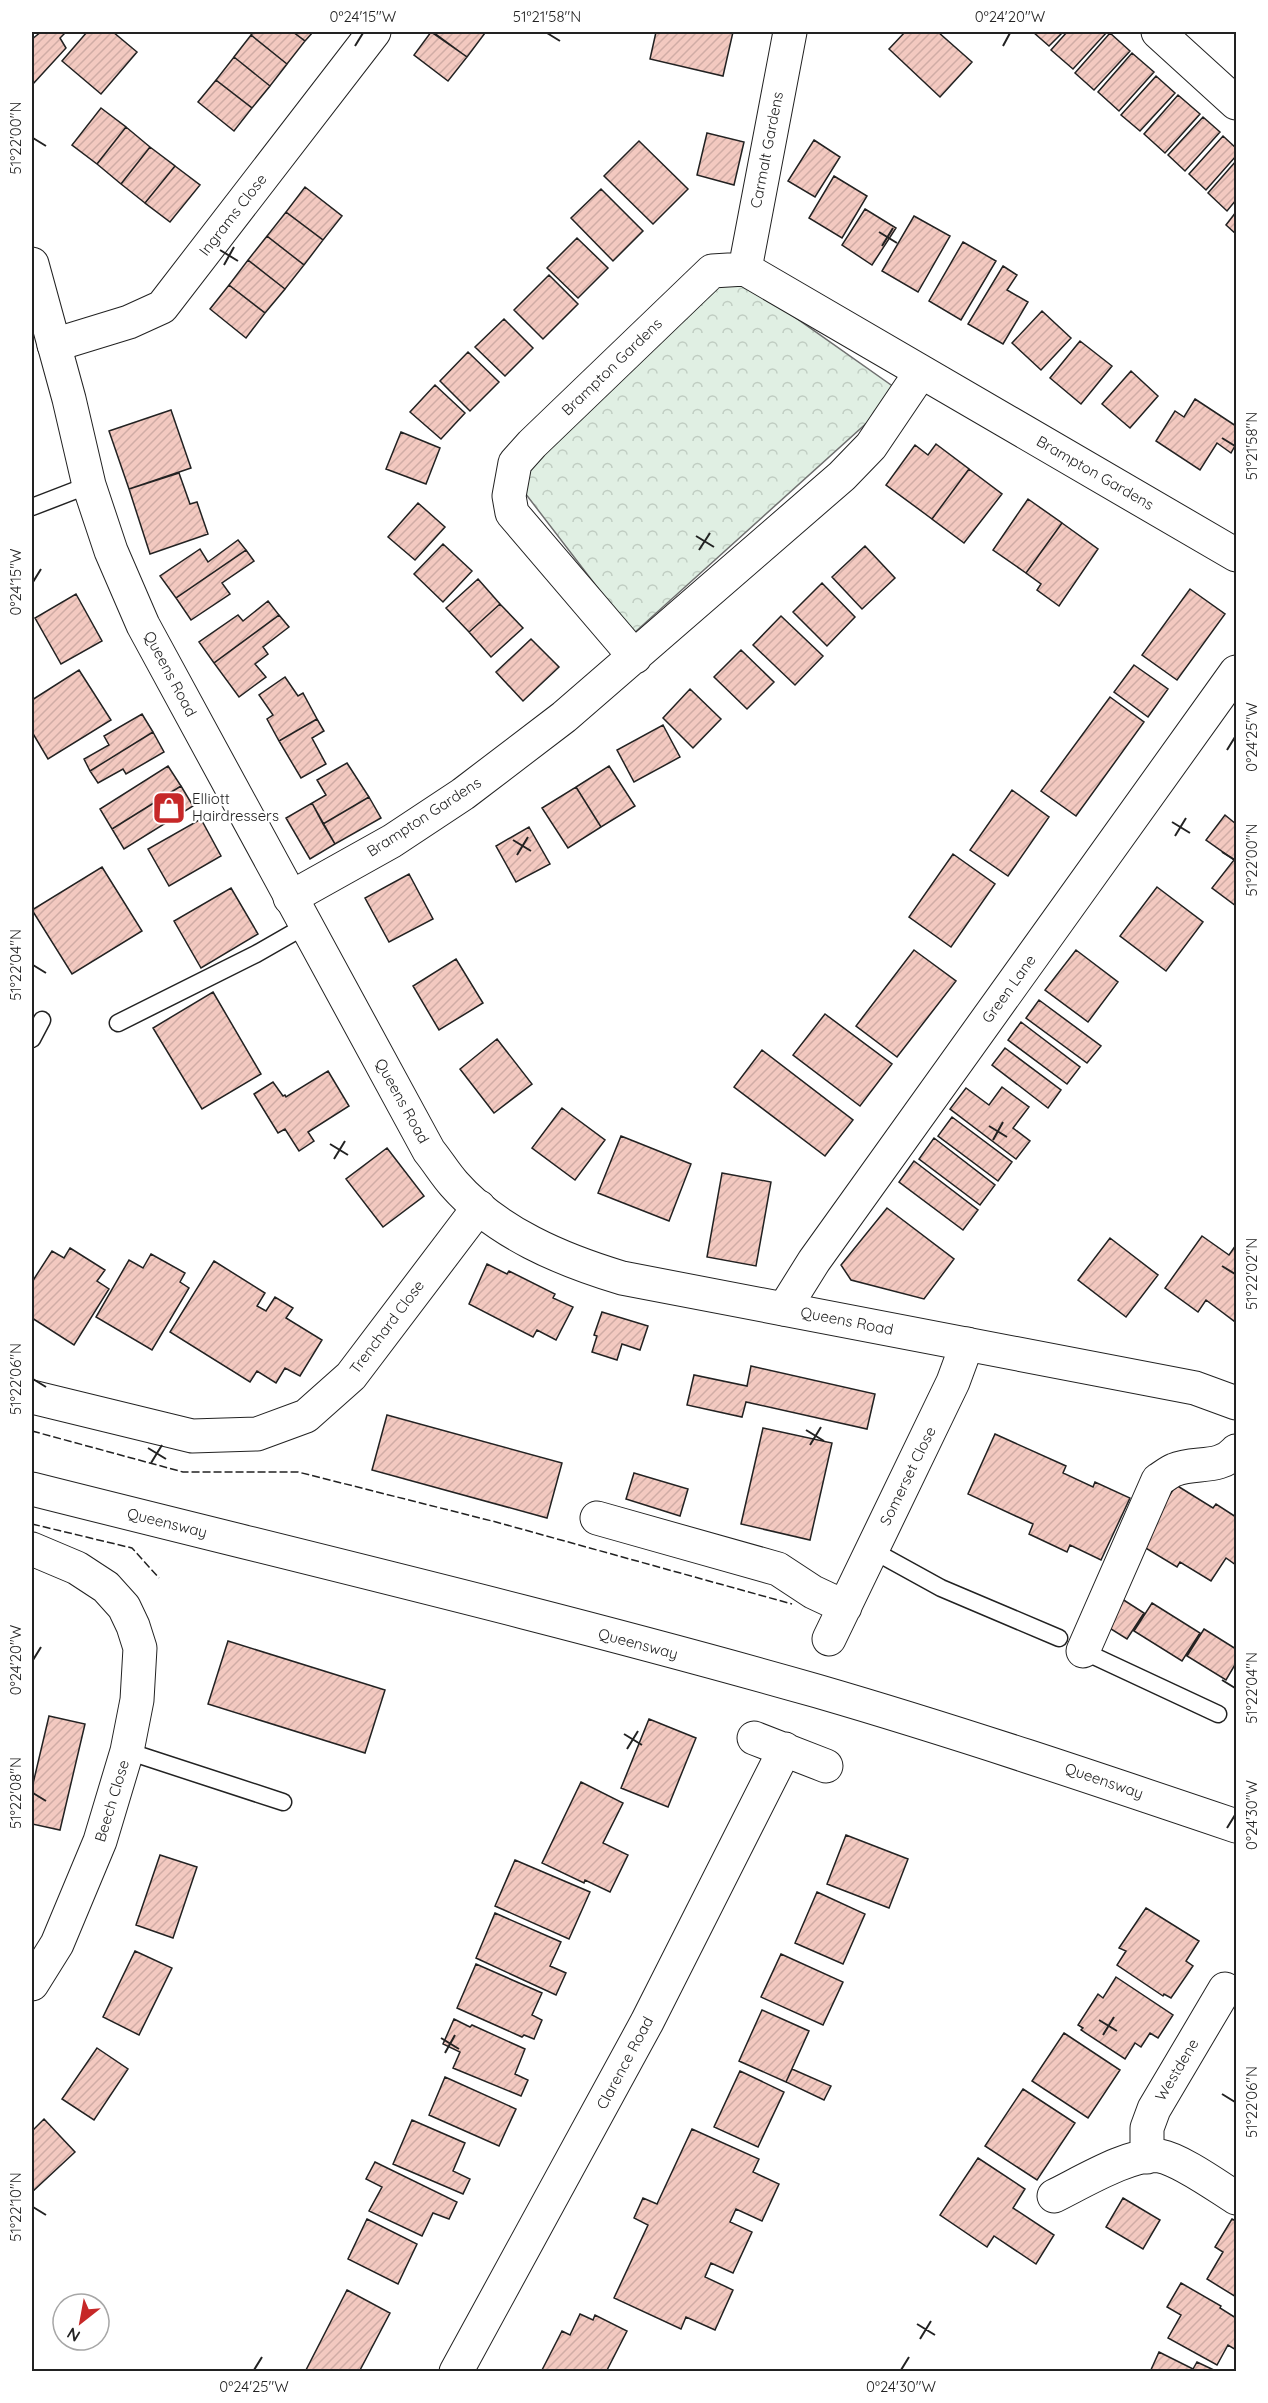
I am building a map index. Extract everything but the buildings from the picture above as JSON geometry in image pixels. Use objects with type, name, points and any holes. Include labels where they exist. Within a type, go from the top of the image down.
[{"type":"street","name":"Ingrams Close","points":[[54,345],[129,322],[162,307],[374,32]]},
{"type":"street","name":"Carmalt Gardens","points":[[745,269],[790,32]]},
{"type":"street","points":[[1158,32],[1236,103]]},
{"type":"street","name":"Queens Road","points":[[32,264],[89,485],[111,551],[143,625],[429,1151],[454,1185],[478,1207],[540,1247],[579,1265],[622,1278],[1196,1388],[1236,1403]]},
{"type":"street","name":"Brampton Gardens","points":[[634,657],[512,513],[509,496],[515,464],[532,444],[712,271],[745,269],[1236,555]]},
{"type":"street","name":"Brampton Gardens","points":[[298,912],[392,841],[463,794],[564,717],[634,657],[842,476],[871,446],[921,372]]},
{"type":"street","name":"Green Lane","points":[[784,1309],[821,1251],[1236,672]]},
{"type":"street","name":"Trenchard Close","points":[[32,1397],[192,1436],[257,1434],[306,1416],[351,1376],[478,1207]]},
{"type":"street","name":"Somerset Close","points":[[829,1639],[953,1382],[967,1344]]},
{"type":"street","points":[[1071,1645],[1158,1480],[1175,1469],[1231,1458],[1236,1451]]},
{"type":"street","name":"Queensway","points":[[32,1489],[502,1607],[816,1691],[1019,1752],[1236,1826]]},
{"type":"street","points":[[597,1518],[778,1569],[813,1592],[845,1607]]},
{"type":"street","name":"Beech Close","points":[[32,1549],[77,1568],[106,1587],[124,1608],[140,1648],[137,1700],[127,1751],[100,1841],[57,1944],[32,1984]]},
{"type":"street","points":[[754,1738],[826,1766]]},
{"type":"street","name":"Clarence Road","points":[[456,2372],[647,2022],[784,1749]]},
{"type":"street","name":"Westdene","points":[[1148,2157],[1147,2128],[1154,2109],[1225,1989]]},
{"type":"street","points":[[1054,2196],[1134,2157],[1159,2156],[1183,2166],[1236,2198]]},
{"type":"lane","points":[[32,507],[89,485]]},
{"type":"lane","points":[[118,1023],[256,954],[298,912]]},
{"type":"lane","points":[[32,1039],[42,1020]]},
{"type":"lane","points":[[872,1551],[941,1588],[1071,1645],[1218,1714]]},
{"type":"lane","points":[[127,1751],[283,1802]]},
{"type":"green space","points":[[728,270],[901,392],[633,634],[512,476]]},
{"type":"fence","points":[[32,1431],[183,1472],[298,1472],[496,1522],[792,1604]]},
{"type":"fence","points":[[32,1524],[132,1548],[159,1578]]},
{"type":"place","name":"Elliott Hairdressers","points":[[169,808]]}]
